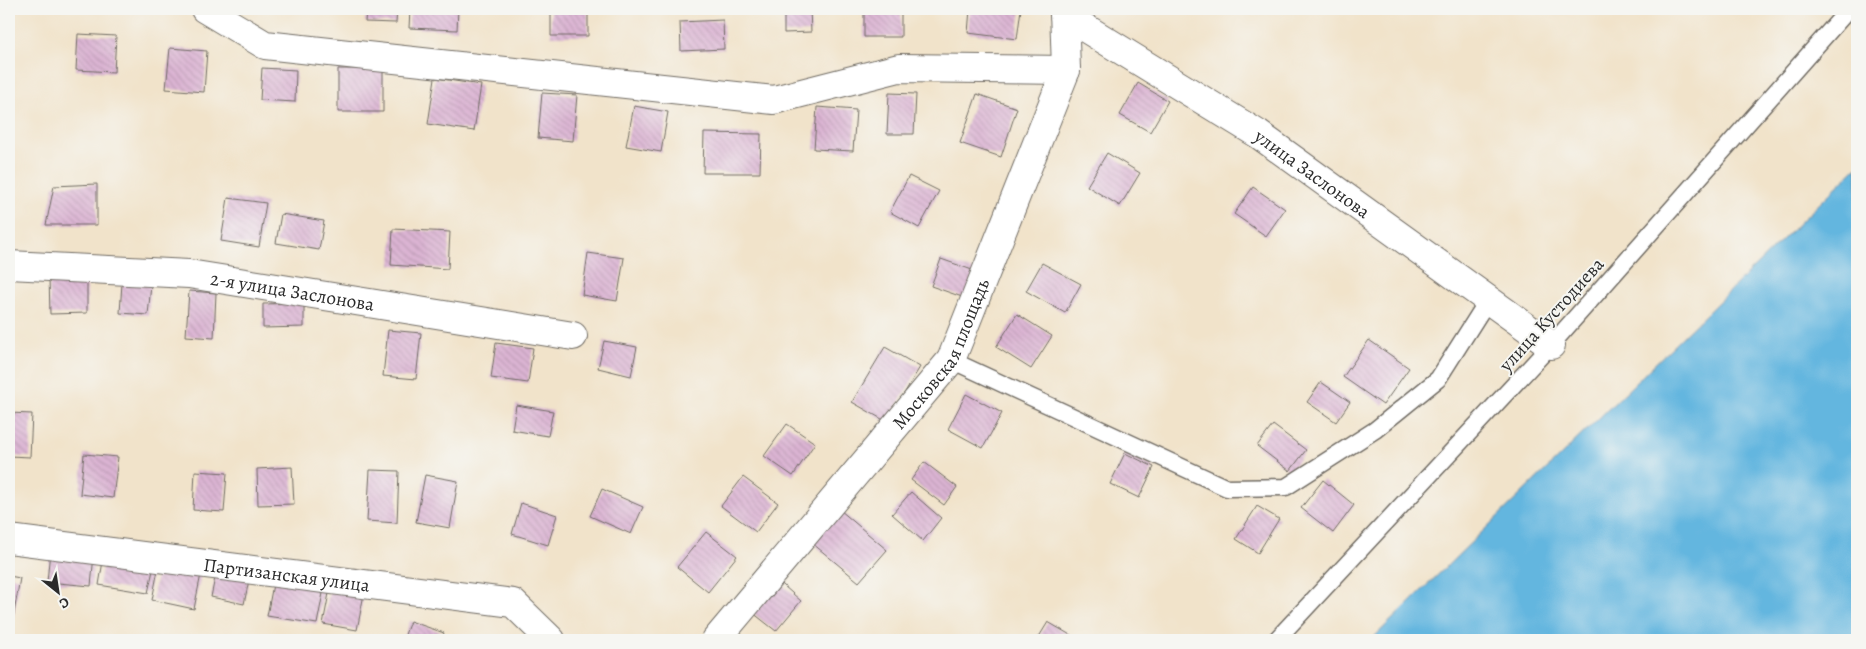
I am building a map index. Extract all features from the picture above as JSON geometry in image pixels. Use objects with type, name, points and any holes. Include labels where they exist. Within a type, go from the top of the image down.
[{"type":"street","points":[[205,9],[266,45],[774,100],[899,68],[1066,70]]},
{"type":"street","name":"Московская площадь","points":[[717,640],[950,360],[1066,70],[1064,12]]},
{"type":"street","name":"улица Заслонова","points":[[1064,12],[1258,134],[1551,345]]},
{"type":"street","name":"2-я улица Заслонова","points":[[9,266],[189,274],[573,336]]},
{"type":"street","name":"Партизанская улица","points":[[9,539],[513,603],[551,640]]},
{"type":"lane","name":"улица Кустодиева","points":[[1276,640],[1551,345],[1848,9]]},
{"type":"lane","points":[[950,360],[1227,488],[1286,487],[1375,430],[1438,379],[1488,300]]},
{"type":"water","points":[[1857,167],[1857,640],[1371,640]]},
{"type":"building","points":[[366,9],[397,9],[396,23],[365,22]]},
{"type":"building","points":[[410,9],[458,9],[457,30],[409,28]]},
{"type":"building","points":[[551,9],[588,9],[588,36],[551,36]]},
{"type":"building","points":[[784,9],[810,9],[811,32],[784,33]]},
{"type":"building","points":[[864,9],[901,9],[901,37],[864,37]]},
{"type":"building","points":[[970,9],[1021,9],[1017,39],[968,33]]},
{"type":"building","points":[[723,20],[724,49],[681,51],[680,22]]},
{"type":"building","points":[[78,34],[116,36],[114,72],[76,70]]},
{"type":"building","points":[[170,48],[207,51],[204,92],[166,89]]},
{"type":"building","points":[[262,68],[296,70],[295,102],[260,100]]},
{"type":"building","points":[[338,69],[383,69],[383,112],[338,112]]},
{"type":"building","points":[[435,78],[481,85],[474,131],[428,124]]},
{"type":"building","points":[[1138,83],[1168,101],[1150,132],[1120,115]]},
{"type":"building","points":[[542,93],[577,95],[573,141],[538,138]]},
{"type":"building","points":[[889,93],[916,94],[914,134],[887,134]]},
{"type":"building","points":[[977,94],[1017,108],[1001,157],[960,143]]},
{"type":"building","points":[[634,106],[668,112],[661,152],[626,146]]},
{"type":"building","points":[[817,107],[856,110],[853,151],[814,149]]},
{"type":"building","points":[[704,133],[761,134],[760,173],[703,173]]},
{"type":"building","points":[[1107,153],[1140,173],[1120,206],[1087,186]]},
{"type":"building","points":[[909,176],[939,191],[919,228],[890,212]]},
{"type":"building","points":[[97,184],[97,225],[46,225],[54,186]]},
{"type":"building","points":[[1253,187],[1285,209],[1266,236],[1234,214]]},
{"type":"building","points":[[228,198],[266,203],[259,247],[221,241]]},
{"type":"building","points":[[281,214],[324,221],[319,250],[276,243]]},
{"type":"building","points":[[393,229],[450,232],[448,269],[391,265]]},
{"type":"building","points":[[588,253],[624,258],[617,301],[582,295]]},
{"type":"building","points":[[941,259],[975,271],[965,298],[931,286]]},
{"type":"building","points":[[1042,263],[1081,284],[1065,313],[1026,291]]},
{"type":"building","points":[[87,276],[87,313],[50,314],[49,277]]},
{"type":"building","points":[[122,283],[151,285],[148,315],[120,313]]},
{"type":"building","points":[[189,291],[216,293],[214,338],[186,336]]},
{"type":"building","points":[[304,303],[304,327],[263,328],[263,304]]},
{"type":"building","points":[[1017,314],[1052,336],[1031,369],[996,347]]},
{"type":"building","points":[[388,330],[421,333],[416,379],[383,376]]},
{"type":"building","points":[[1369,340],[1409,368],[1383,405],[1343,377]]},
{"type":"building","points":[[604,341],[637,347],[631,376],[598,368]]},
{"type":"building","points":[[496,343],[533,348],[528,383],[491,378]]},
{"type":"building","points":[[885,347],[920,367],[887,422],[852,402]]},
{"type":"building","points":[[1321,382],[1350,402],[1336,422],[1307,402]]},
{"type":"building","points":[[966,394],[1002,413],[983,448],[948,429]]},
{"type":"building","points":[[516,405],[553,411],[548,436],[512,430]]},
{"type":"building","points":[[9,413],[32,414],[30,457],[9,456]]},
{"type":"building","points":[[787,424],[815,443],[793,476],[764,456]]},
{"type":"building","points":[[1273,425],[1306,450],[1290,471],[1257,446]]},
{"type":"building","points":[[1125,453],[1154,467],[1139,498],[1110,484]]},
{"type":"building","points":[[84,454],[118,457],[113,498],[80,494]]},
{"type":"building","points":[[924,462],[957,487],[944,505],[911,480]]},
{"type":"building","points":[[292,467],[294,504],[258,505],[257,469]]},
{"type":"building","points":[[370,470],[399,471],[397,523],[367,521]]},
{"type":"building","points":[[195,471],[227,473],[224,512],[193,510]]},
{"type":"building","points":[[425,475],[458,481],[450,528],[416,522]]},
{"type":"building","points":[[743,477],[778,503],[756,532],[721,506]]},
{"type":"building","points":[[1323,480],[1354,505],[1333,533],[1301,508]]},
{"type":"building","points":[[602,489],[643,507],[631,534],[590,516]]},
{"type":"building","points":[[911,492],[941,518],[923,541],[892,514]]},
{"type":"building","points":[[521,503],[557,515],[548,545],[512,534]]},
{"type":"building","points":[[1257,506],[1279,519],[1258,553],[1236,539]]},
{"type":"building","points":[[840,510],[887,550],[859,582],[812,543]]},
{"type":"building","points":[[706,532],[737,556],[708,592],[677,567]]},
{"type":"building","points":[[50,551],[94,555],[91,586],[47,582]]},
{"type":"building","points":[[103,561],[153,570],[148,593],[99,585]]},
{"type":"building","points":[[159,565],[201,574],[194,609],[152,600]]},
{"type":"building","points":[[216,573],[249,580],[244,604],[211,597]]},
{"type":"building","points":[[9,576],[20,578],[11,631],[9,630]]},
{"type":"building","points":[[775,578],[801,601],[776,631],[748,609]]},
{"type":"building","points":[[274,579],[324,588],[317,624],[267,616]]},
{"type":"building","points":[[330,588],[364,594],[357,630],[323,624]]},
{"type":"building","points":[[410,621],[444,633],[441,640],[403,640]]},
{"type":"building","points":[[1048,622],[1079,640],[1037,640]]}]
